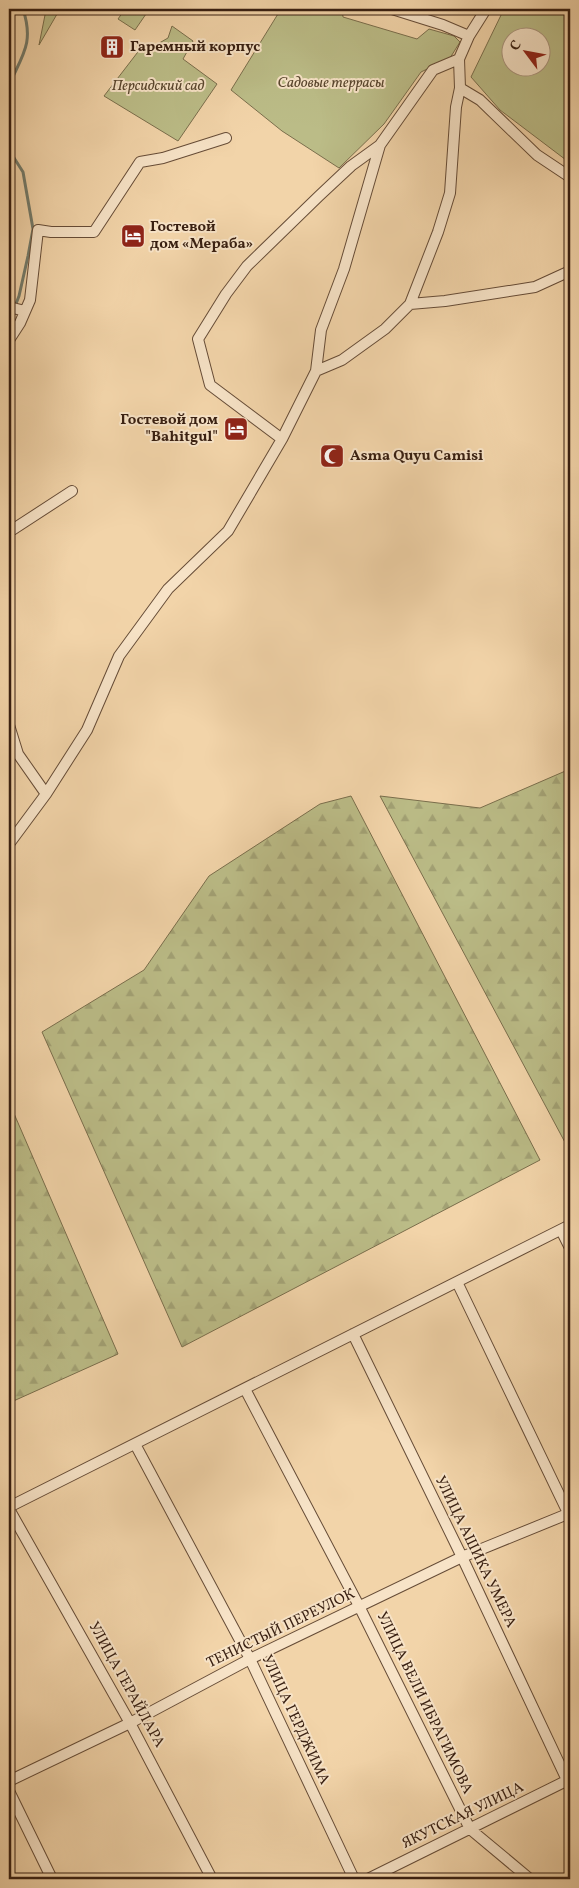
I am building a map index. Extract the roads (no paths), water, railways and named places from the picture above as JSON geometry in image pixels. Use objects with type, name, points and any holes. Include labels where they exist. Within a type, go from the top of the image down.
[{"type":"street","points":[[392,9],[443,25],[469,36]]},
{"type":"street","points":[[316,371],[342,360],[385,330],[410,304],[438,232],[450,193],[456,107],[460,88],[459,59],[469,36],[486,9]]},
{"type":"street","points":[[282,439],[210,386],[198,339],[246,266],[351,166],[380,145],[433,70],[459,59]]},
{"type":"street","points":[[460,88],[480,100],[538,155],[570,177]]},
{"type":"street","points":[[9,340],[20,323],[16,308],[30,300],[38,230],[51,232],[94,232],[140,162],[163,158],[226,138]]},
{"type":"street","points":[[9,844],[46,794],[87,730],[119,656],[168,589],[228,531],[282,439],[316,371],[321,330],[344,269],[380,145]]},
{"type":"street","points":[[410,304],[445,301],[535,287],[570,271]]},
{"type":"street","points":[[9,532],[72,491]]},
{"type":"street","points":[[9,724],[13,756],[46,794]]},
{"type":"street","points":[[9,1508],[566,1228],[570,1248]]},
{"type":"street","points":[[457,1282],[570,1514]]},
{"type":"street","name":"УЛИЦА АШИКА УМЕРА","points":[[353,1334],[569,1781]]},
{"type":"street","name":"УЛИЦА ВЕЛИ ИБРАГИМОВА","points":[[245,1389],[360,1606],[470,1829],[530,1879]]},
{"type":"street","name":"УЛИЦА ГЕРДЖИМА","points":[[135,1444],[250,1659],[354,1879]]},
{"type":"street","name":"УЛИЦА ГЕРАЙЛАРА","points":[[9,1508],[130,1723],[212,1879]]},
{"type":"street","name":"ТЕНИСТЫЙ ПЕРЕУЛОК","points":[[9,1782],[130,1723],[250,1659],[462,1557],[570,1514]]},
{"type":"street","name":"ЯКУТСКАЯ УЛИЦА","points":[[368,1879],[569,1781]]},
{"type":"street","points":[[9,1791],[52,1879]]},
{"type":"waterway","points":[[9,85],[27,40],[23,9]]},
{"type":"waterway","points":[[9,150],[23,172],[33,229],[19,296],[9,322]]},
{"type":"place","name":"Гаремный корпус","points":[[112,47]]},
{"type":"place","name":"Гостевой дом «Мераба»","points":[[133,236]]},
{"type":"place","name":"Гостевой дом \"Bahitgul\"","points":[[236,429]]},
{"type":"place","name":"Asma Quyu Camisi","points":[[332,456]]},
{"type":"park label","name":"Садовые террасы","points":[[331,83]]},
{"type":"park label","name":"Персидский сад","points":[[158,86]]}]
